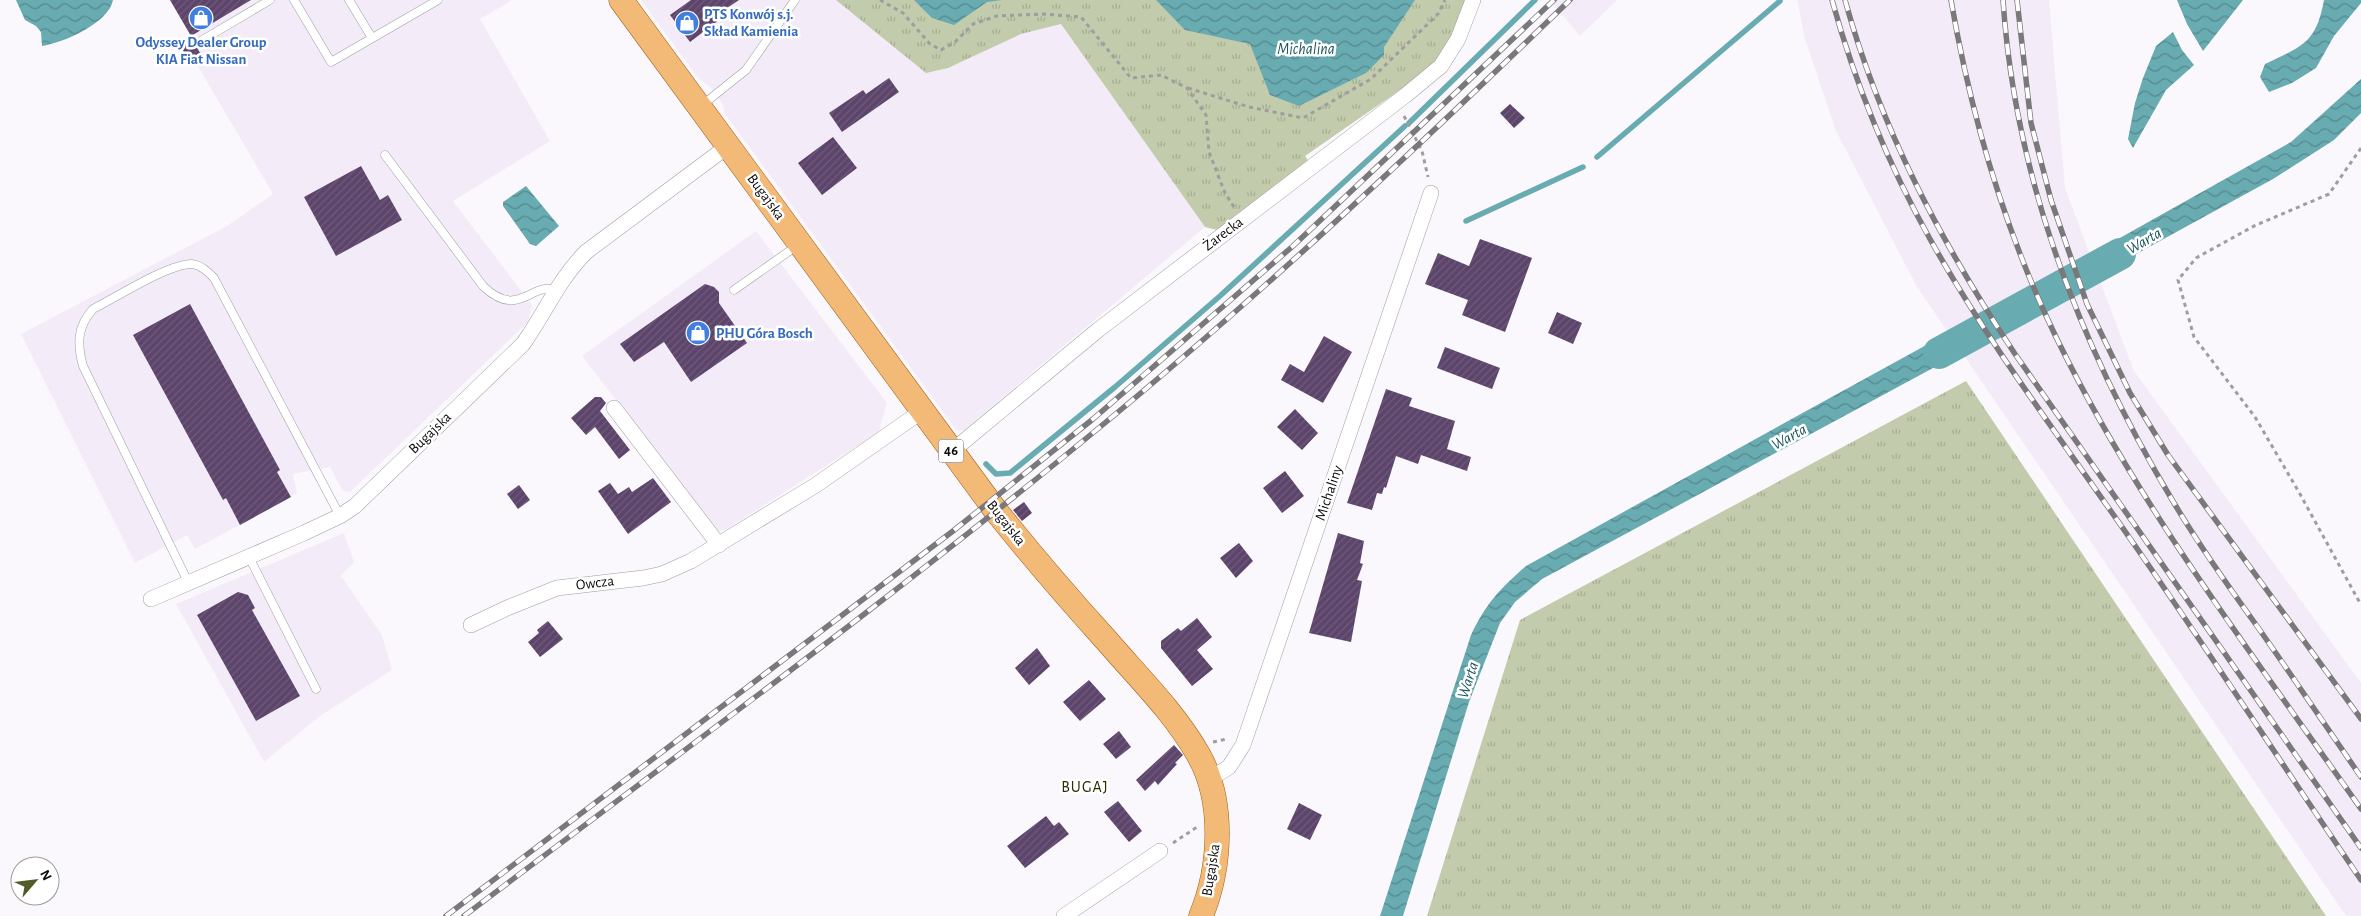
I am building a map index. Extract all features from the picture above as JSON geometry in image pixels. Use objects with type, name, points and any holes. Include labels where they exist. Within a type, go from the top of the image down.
[{"type":"main road","name":"Bugajska","points":[[621,0],[952,452],[1029,552],[1178,724],[1198,755],[1208,780],[1217,829],[1212,884],[1201,916]]},
{"type":"street","name":"Żarecka","points":[[952,452],[1098,330],[1397,102],[1441,66],[1458,39],[1473,0]]},
{"type":"street","name":"Bugajska","points":[[151,599],[249,558],[340,516],[355,506],[523,344],[538,323],[554,290],[569,269],[586,252],[728,146]]},
{"type":"street","name":"Michaliny","points":[[1208,780],[1229,767],[1243,745],[1431,193]]},
{"type":"street","points":[[614,408],[719,545]]},
{"type":"street","name":"Owcza","points":[[471,625],[557,588],[662,574],[719,545],[816,485],[922,411]]},
{"type":"street","points":[[1064,916],[1160,851]]},
{"type":"lane","points":[[199,42],[270,0]]},
{"type":"lane","points":[[294,0],[331,62],[438,0]]},
{"type":"lane","points":[[349,0],[372,38]]},
{"type":"lane","points":[[700,107],[746,70],[796,0]]},
{"type":"lane","points":[[385,155],[483,286],[492,295],[507,300],[522,299],[547,289],[554,290]]},
{"type":"lane","points":[[734,290],[800,243]]},
{"type":"lane","points":[[189,584],[84,366],[79,350],[80,332],[85,318],[94,309],[170,269],[193,264],[205,269],[214,278],[340,516]]},
{"type":"lane","points":[[249,558],[316,690]]},
{"type":"path","points":[[880,0],[903,13],[930,44],[941,50],[955,42],[973,24],[997,16],[1043,14],[1081,17],[1131,78],[1161,75],[1187,88],[1249,107],[1303,118],[1371,79],[1438,14],[1445,0]]},
{"type":"path","points":[[1187,88],[1206,115],[1209,152],[1225,193],[1237,211],[1235,225]]},
{"type":"path","points":[[1397,102],[1422,151],[1431,193]]},
{"type":"path","points":[[2361,148],[2329,194],[2254,226],[2196,258],[2178,280],[2194,337],[2255,417],[2361,605]]},
{"type":"path","points":[[1206,740],[1217,743],[1235,734],[1243,745]]},
{"type":"path","points":[[1160,851],[1202,823]]},
{"type":"shaded area","points":[[170,0],[512,0],[480,19],[550,141],[453,201],[532,305],[528,322],[350,492],[343,491],[330,467],[293,474],[297,493],[291,497],[195,549],[187,535],[135,563],[21,334],[227,226],[273,194],[193,58],[188,60],[179,43],[191,36]]},
{"type":"shaded area","points":[[641,0],[836,0],[857,16],[948,68],[1021,34],[1061,24],[1205,227],[964,430],[957,431],[725,114],[722,103],[710,87],[699,79]]},
{"type":"shaded area","points":[[1550,0],[1617,0],[1580,36]]},
{"type":"shaded area","points":[[1797,0],[2049,0],[2065,188],[2134,371],[2361,683],[2361,916],[2346,916],[1917,287],[1836,131],[1805,39]]},
{"type":"shaded area","points":[[756,231],[887,403],[879,432],[725,530],[720,531],[715,529],[582,356]]},
{"type":"shaded area","points":[[344,533],[354,562],[341,576],[382,635],[392,670],[320,716],[264,762],[176,604]]},
{"type":"green space","points":[[836,0],[1467,0],[1456,31],[1440,57],[1400,90],[1305,156],[1312,166],[1225,232],[1205,227],[1061,24],[1021,34],[948,68],[926,73]]},
{"type":"green space","points":[[1966,381],[2326,916],[1427,916],[1520,620]]},
{"type":"water","points":[[16,0],[113,0],[110,8],[94,24],[73,36],[42,46],[41,32],[36,26],[25,20]]},
{"type":"water","points":[[914,0],[1002,0],[987,2],[954,25],[932,18]]},
{"type":"water","name":"Michalina","points":[[1156,0],[1415,0],[1384,47],[1384,55],[1366,73],[1299,106],[1270,95],[1250,44],[1185,30]]},
{"type":"water","points":[[2177,0],[2243,0],[2203,51],[2187,24]]},
{"type":"water","points":[[2324,0],[2361,0],[2361,3],[2334,36],[2316,68],[2292,83],[2269,92],[2260,77],[2265,64],[2289,53],[2312,35],[2321,15]]},
{"type":"water","points":[[2173,32],[2182,50],[2194,65],[2166,90],[2133,148],[2128,139],[2135,103],[2143,78],[2156,46]]},
{"type":"water","points":[[2361,79],[2361,113],[2334,140],[2273,179],[2118,264],[2087,287],[2077,262],[2291,142]]},
{"type":"water","points":[[526,186],[559,226],[536,246],[530,244],[503,206],[503,202]]},
{"type":"water","points":[[2054,277],[2062,297],[2054,305],[2049,305],[2041,286]]},
{"type":"water","points":[[2027,290],[2037,313],[2007,329],[1993,309]]},
{"type":"water","points":[[1970,321],[1983,341],[1542,579],[1515,602],[1500,623],[1469,702],[1403,916],[1380,916],[1471,635],[1488,605],[1508,582],[1526,566]]},
{"type":"building","name":"Odyssey Dealer Group KIA Fiat Nissan","points":[[170,0],[251,0],[191,36]]},
{"type":"building","points":[[691,0],[739,0],[724,10],[727,14],[690,42],[670,15]]},
{"type":"building","points":[[191,36],[200,53],[188,60],[179,43]]},
{"type":"building","points":[[889,78],[899,92],[842,132],[829,113],[863,90],[866,94]]},
{"type":"building","points":[[1510,104],[1525,118],[1514,128],[1500,113]]},
{"type":"building","points":[[833,137],[857,168],[822,195],[798,163]]},
{"type":"building","points":[[361,166],[380,200],[388,195],[402,220],[336,256],[304,197]]},
{"type":"building","points":[[1480,239],[1532,258],[1505,332],[1462,315],[1468,300],[1425,284],[1438,253],[1469,266]]},
{"type":"building","name":"PHU Góra Bosch","points":[[705,284],[714,287],[719,292],[719,303],[747,343],[691,382],[664,342],[634,362],[620,344]]},
{"type":"building","points":[[190,304],[280,470],[277,472],[291,497],[240,525],[226,498],[223,500],[133,335]]},
{"type":"building","points":[[1557,312],[1582,323],[1573,344],[1548,333]]},
{"type":"building","points":[[1324,336],[1352,352],[1323,403],[1281,380],[1290,364],[1304,372]]},
{"type":"building","points":[[1445,347],[1500,368],[1492,389],[1437,368]]},
{"type":"building","points":[[1386,389],[1412,398],[1409,406],[1455,421],[1447,449],[1471,457],[1467,471],[1421,455],[1418,464],[1396,456],[1386,488],[1384,487],[1382,494],[1377,493],[1372,510],[1347,503]]},
{"type":"building","points":[[595,397],[601,397],[606,403],[600,411],[630,450],[619,459],[595,427],[586,435],[571,418]]},
{"type":"building","points":[[1295,409],[1318,433],[1302,450],[1277,427]]},
{"type":"building","points":[[1285,471],[1304,496],[1282,513],[1263,488]]},
{"type":"building","points":[[653,478],[671,502],[628,534],[598,491],[610,483],[618,494],[629,487],[632,492]]},
{"type":"building","points":[[519,485],[530,500],[518,509],[507,494]]},
{"type":"building","points":[[1024,502],[1032,513],[1022,521],[1013,510]]},
{"type":"building","points":[[1338,533],[1364,541],[1360,563],[1363,564],[1357,580],[1362,581],[1351,642],[1309,633]]},
{"type":"building","points":[[1239,543],[1253,561],[1236,578],[1220,558]]},
{"type":"building","points":[[238,592],[248,595],[255,608],[252,610],[300,696],[256,721],[197,615]]},
{"type":"building","points":[[1197,618],[1212,637],[1197,650],[1213,669],[1192,686],[1161,648],[1161,641],[1178,628],[1181,631]]},
{"type":"building","points":[[548,621],[563,639],[540,657],[528,642],[539,633],[537,630]]},
{"type":"building","points":[[1037,648],[1050,666],[1029,685],[1015,668]]},
{"type":"building","points":[[1089,680],[1106,699],[1080,721],[1063,702]]},
{"type":"building","points":[[1119,731],[1131,747],[1116,759],[1103,744]]},
{"type":"building","points":[[1174,745],[1183,755],[1158,785],[1155,781],[1145,791],[1136,780]]},
{"type":"building","points":[[1118,801],[1142,831],[1129,842],[1104,812]]},
{"type":"building","points":[[1299,803],[1322,815],[1310,840],[1287,829]]},
{"type":"building","points":[[1046,816],[1054,826],[1059,822],[1069,834],[1025,868],[1007,846]]},
{"type":"waterway","points":[[1409,123],[1535,0]]},
{"type":"waterway","points":[[1597,157],[1780,1]]},
{"type":"waterway","points":[[986,464],[996,474],[1010,473],[1115,387],[1220,296],[1405,126]]},
{"type":"waterway","points":[[1466,221],[1583,167]]},
{"type":"waterway","name":"Warta","points":[[1939,353],[2120,254]]},
{"type":"railway","points":[[446,916],[953,531],[1093,419],[1293,246],[1554,0]]},
{"type":"railway","points":[[464,916],[864,614],[1100,427],[1280,272],[1455,110],[1570,0]]},
{"type":"railway","points":[[1832,0],[1851,62],[1874,122],[1900,182],[1952,278],[2026,390],[2158,580],[2361,880]]},
{"type":"railway","points":[[1845,0],[1876,94],[1895,140],[1938,227],[1962,270],[2015,354],[2361,848]]},
{"type":"railway","points":[[1951,0],[1969,87],[1992,172],[2021,256],[2056,337],[2088,400],[2160,520],[2239,637],[2361,809]]},
{"type":"railway","points":[[2003,0],[2010,67],[2022,133],[2038,198],[2058,262],[2110,385],[2141,445],[2193,534],[2361,777]]},
{"type":"railway","points":[[2017,0],[2031,123],[2051,200],[2087,304],[2130,393],[2168,455],[2361,719]]},
{"type":"place","name":"Odyssey Dealer Group KIA Fiat Nissan","points":[[201,18]]},
{"type":"place","name":"PTS Konwój s.j. Skład Kamienia","points":[[687,23]]},
{"type":"place","name":"PHU Góra Bosch","points":[[698,333]]},
{"type":"district","name":"BUGAJ","points":[[1085,787]]}]
